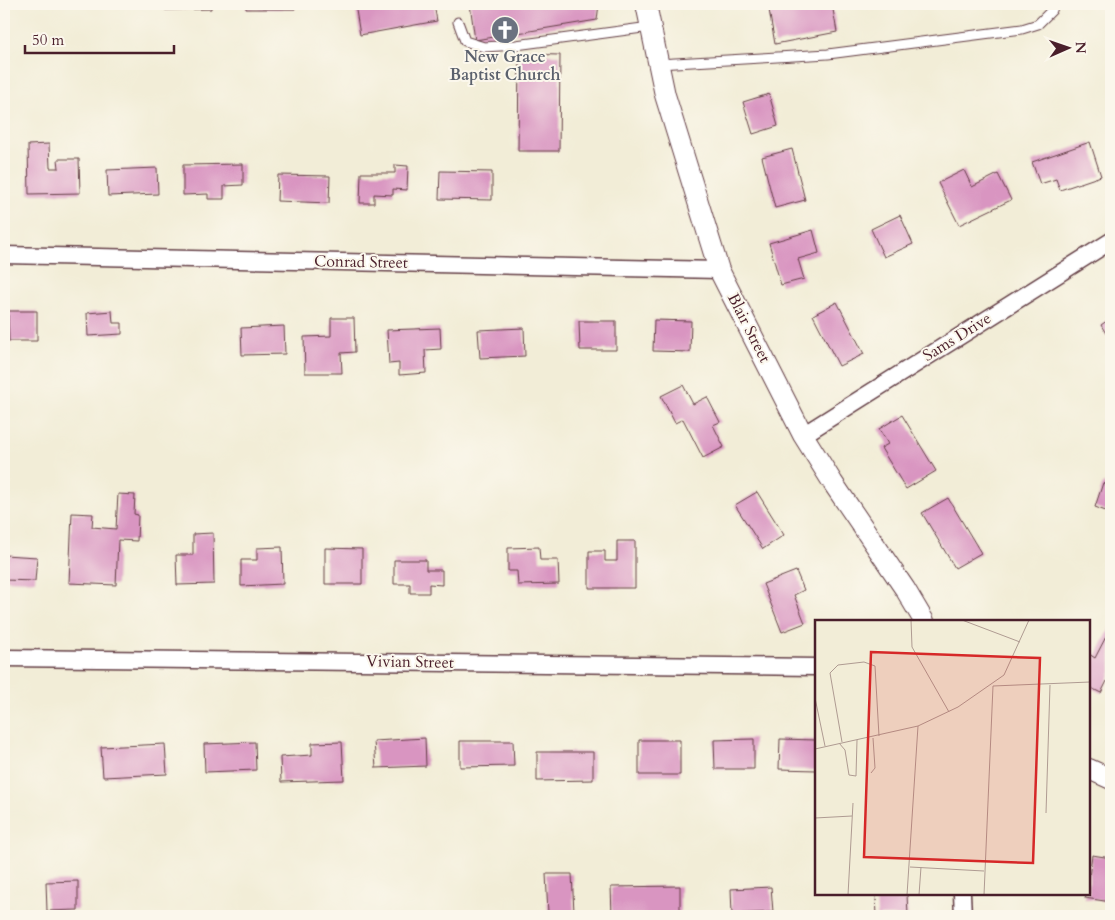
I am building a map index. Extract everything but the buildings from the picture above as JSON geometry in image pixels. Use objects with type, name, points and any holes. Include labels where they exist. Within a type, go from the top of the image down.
[{"type":"street","name":"Blair Street","points":[[646,4],[665,95],[719,270],[803,434],[923,620]]},
{"type":"street","name":"Sams Drive","points":[[803,434],[1111,241]]},
{"type":"street","name":"Conrad Street","points":[[4,255],[719,270]]},
{"type":"street","name":"Vivian Street","points":[[4,658],[815,667]]},
{"type":"street","points":[[1090,769],[1111,779]]},
{"type":"street","points":[[962,895],[963,916]]},
{"type":"lane","points":[[658,64],[828,54],[1022,29],[1038,24],[1052,10],[1054,4]]},
{"type":"lane","points":[[458,22],[465,41],[484,46],[516,45],[650,27]]},
{"type":"place","name":"New Grace Baptist Church","points":[[505,30]]}]
